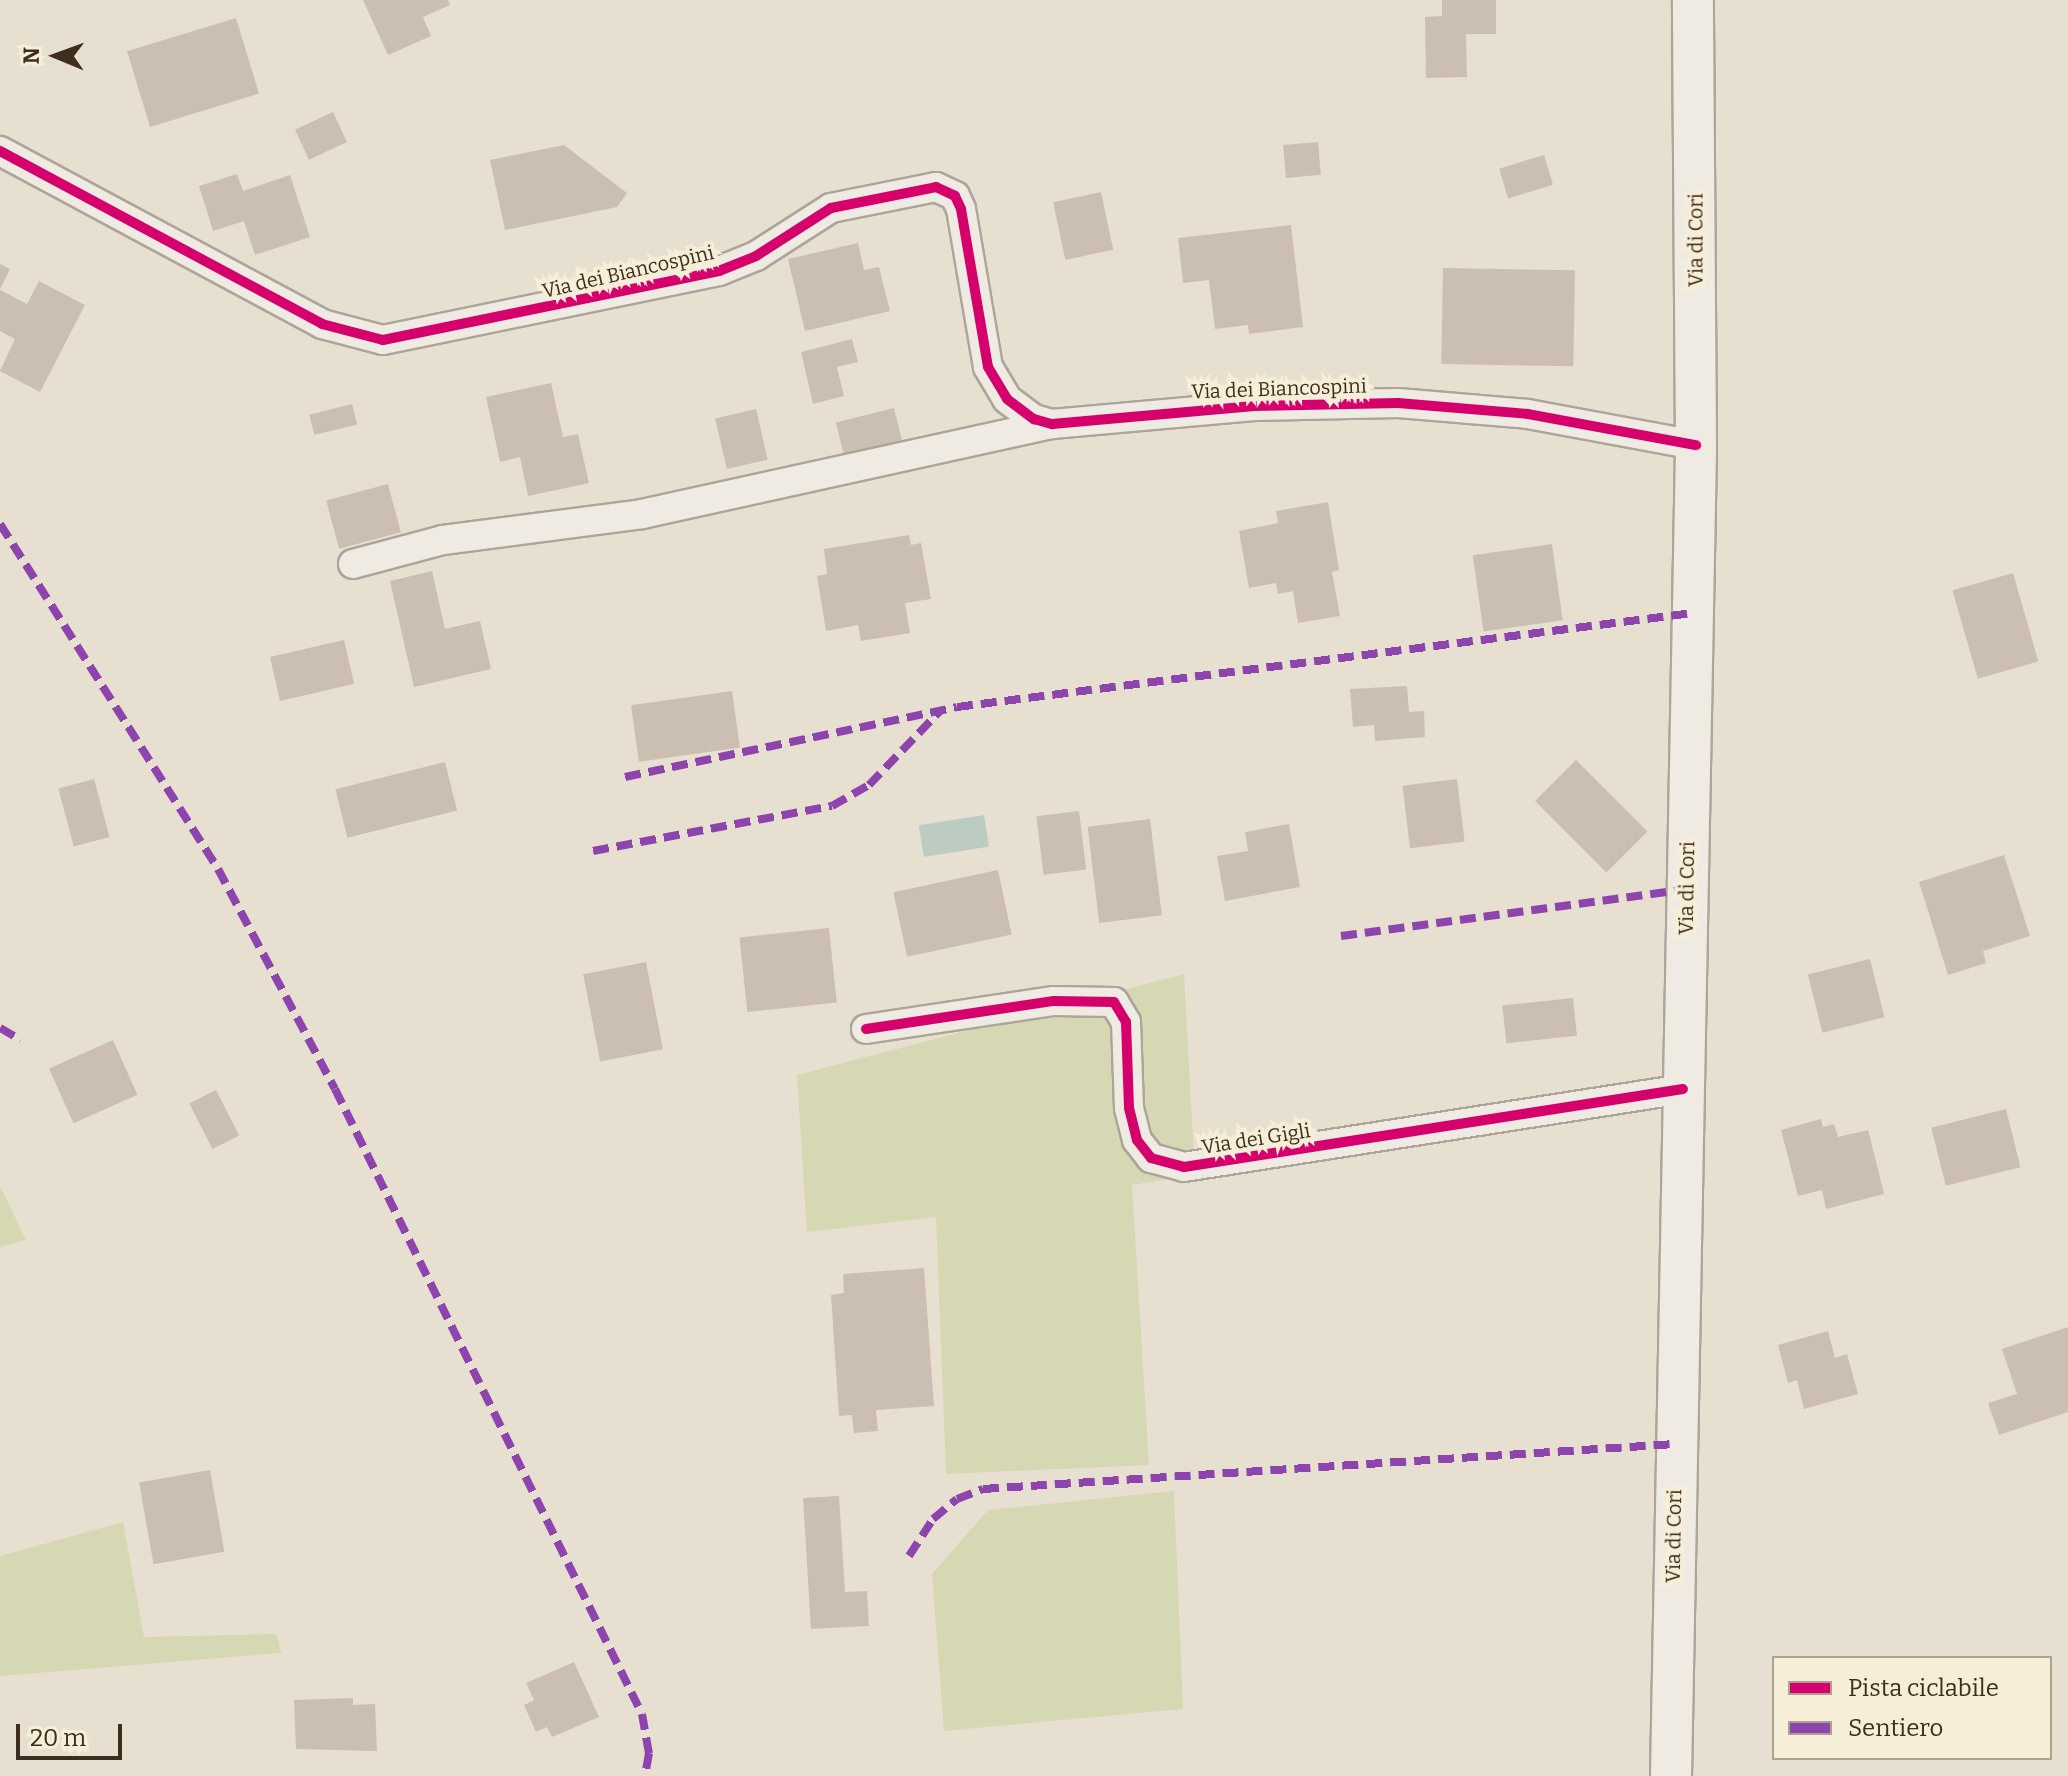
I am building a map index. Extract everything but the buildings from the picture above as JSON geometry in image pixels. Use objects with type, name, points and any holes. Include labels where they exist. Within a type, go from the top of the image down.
[{"type":"main road","name":"Via di Cori","points":[[1671,1776],[1696,445],[1693,0]]},
{"type":"street","name":"Via dei Biancospini","points":[[0,151],[322,324],[383,340],[719,271],[756,256],[831,208],[924,188],[947,189],[961,209],[995,381],[1016,408],[1052,424]]},
{"type":"street","name":"Via dei Biancospini","points":[[353,564],[443,540],[642,514],[1052,424],[1270,405],[1398,403],[1528,414],[1696,445]]},
{"type":"street","name":"Via dei Gigli","points":[[866,1029],[1054,1001],[1114,1002],[1126,1022],[1129,1108],[1137,1140],[1151,1158],[1184,1167],[1683,1089]]},
{"type":"green space","points":[[1184,974],[1195,1175],[1132,1185],[1149,1465],[946,1474],[936,1217],[807,1232],[797,1075]]},
{"type":"green space","points":[[0,1186],[26,1240],[0,1247]]},
{"type":"green space","points":[[1174,1491],[1183,1709],[944,1731],[932,1574],[988,1510]]},
{"type":"green space","points":[[123,1522],[144,1637],[277,1634],[281,1653],[0,1676],[0,1556]]},
{"type":"shaded area","points":[[984,815],[989,847],[924,857],[919,825]]},
{"type":"marked path","points":[[0,524],[218,869],[335,1089],[642,1714],[649,1753],[645,1776]]},
{"type":"marked path","points":[[625,777],[957,707],[1693,613]]},
{"type":"marked path","points":[[593,851],[832,806],[869,785],[940,711]]},
{"type":"marked path","points":[[1341,936],[1687,889]]},
{"type":"marked path","points":[[0,1028],[21,1040]]},
{"type":"marked path","points":[[909,1556],[933,1519],[957,1499],[983,1489],[1676,1444]]},
{"type":"cycle path","points":[[0,151],[322,324],[383,340],[719,271],[756,256],[831,208],[936,187],[955,196],[961,209],[988,367],[1007,399],[1034,419],[1052,424],[1254,406],[1398,403],[1528,414],[1696,445]]},
{"type":"cycle path","points":[[866,1029],[1054,1001],[1114,1002],[1126,1022],[1129,1108],[1137,1140],[1151,1158],[1184,1167],[1683,1089]]}]
